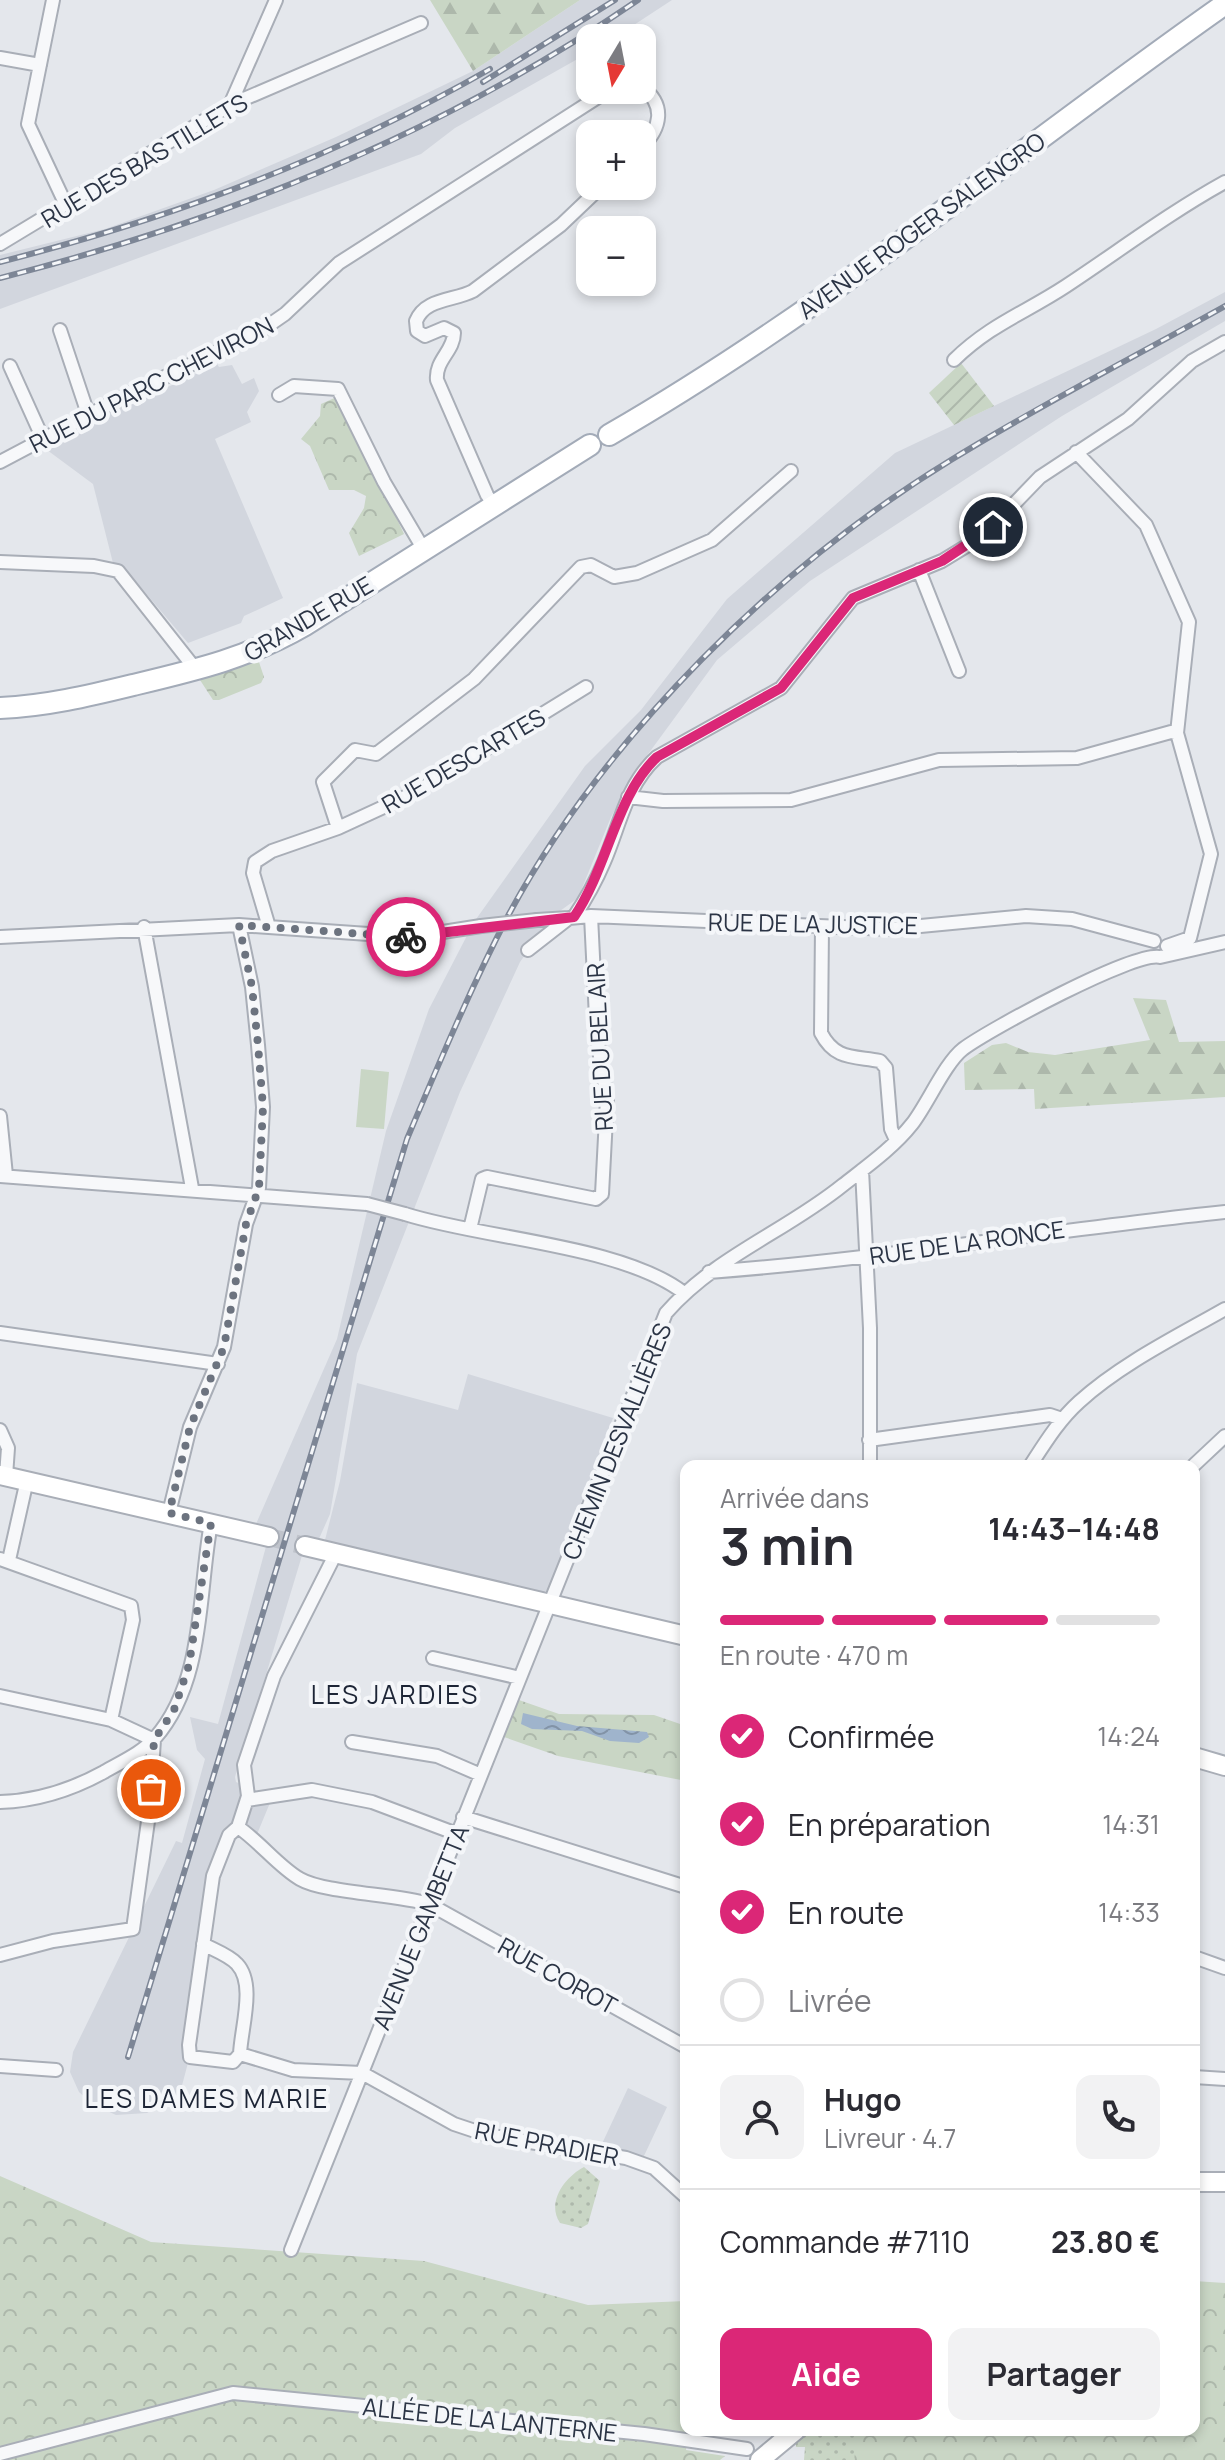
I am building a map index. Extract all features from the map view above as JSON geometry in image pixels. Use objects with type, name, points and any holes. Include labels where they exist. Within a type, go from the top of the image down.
[{"type":"main road","name":"AVENUE ROGER SALENGRO","points":[[587,447],[588,437],[593,431],[600,429],[609,435],[718,369],[807,309],[1215,5]]},
{"type":"main road","name":"GRANDE RUE","points":[[0,708],[48,705],[234,661],[284,637],[587,447]]},
{"type":"main road","points":[[3,1476],[269,1537]]},
{"type":"main road","points":[[305,1546],[680,1635]]},
{"type":"main road","points":[[1200,1759],[1225,1766]]},
{"type":"main road","points":[[1200,2182],[1225,2182]]},
{"type":"main road","points":[[753,2454],[785,2436]]},
{"type":"street","points":[[53,0],[28,124],[66,205]]},
{"type":"street","points":[[230,105],[276,0]]},
{"type":"street","name":"RUE DES BAS TILLETS","points":[[0,244],[230,105],[421,23]]},
{"type":"street","points":[[0,58],[40,65]]},
{"type":"street","points":[[656,103],[660,117],[656,130]]},
{"type":"street","name":"RUE DU PARC CHEVIRON","points":[[0,462],[259,332],[285,314],[339,263],[587,104]]},
{"type":"street","points":[[954,360],[987,330],[1065,286],[1172,213],[1225,182]]},
{"type":"street","points":[[495,507],[437,380],[437,366],[453,343],[454,333],[444,328],[425,336],[417,331],[416,321],[431,304],[458,299],[473,291],[561,225],[587,200]]},
{"type":"street","points":[[60,330],[89,417]]},
{"type":"street","points":[[528,950],[572,917],[596,881],[628,797],[645,767],[657,757],[781,688],[853,598],[942,561],[983,536],[1040,477],[1128,419],[1192,361],[1225,342]]},
{"type":"street","points":[[10,366],[43,439]]},
{"type":"street","points":[[279,395],[294,386],[338,389],[384,482],[424,550]]},
{"type":"street","points":[[1076,452],[1146,525],[1189,622],[1177,733],[1211,854],[1195,943]]},
{"type":"street","points":[[338,828],[323,782],[330,771],[355,750],[376,754],[474,679],[581,567],[591,565],[614,577],[637,573],[712,540],[791,471]]},
{"type":"street","points":[[0,562],[94,566],[118,571],[197,671]]},
{"type":"street","points":[[919,570],[959,671]]},
{"type":"street","name":"RUE DESCARTES","points":[[269,927],[253,873],[255,862],[272,851],[338,828],[416,792],[586,687]]},
{"type":"street","points":[[628,797],[663,801],[791,800],[939,760],[1077,758],[1171,732],[1177,733]]},
{"type":"street","name":"RUE DE LA JUSTICE","points":[[0,937],[144,927],[239,925],[411,937],[481,926],[591,916],[889,929],[1026,916],[1072,919],[1159,949]]},
{"type":"street","name":"RUE DU BEL AIR","points":[[470,1229],[482,1179],[487,1177],[596,1199],[602,1194],[607,1099],[597,1038],[591,916]]},
{"type":"street","points":[[169,1513],[190,1427],[218,1364],[246,1224],[259,1188],[263,1107],[252,987],[239,925]]},
{"type":"street","points":[[144,927],[192,1188]]},
{"type":"street","points":[[822,927],[821,1033],[829,1048],[839,1055],[880,1061],[886,1068],[891,1129],[896,1140]]},
{"type":"street","points":[[1159,949],[1225,942]]},
{"type":"street","name":"CHEMIN DESVALLIÈRES","points":[[551,1605],[655,1333],[684,1293],[734,1253],[804,1214],[862,1170],[911,1125],[962,1050],[1032,1009],[1159,949]]},
{"type":"street","points":[[0,1116],[3,1176],[192,1188],[367,1204],[633,1267],[669,1282],[684,1293]]},
{"type":"street","points":[[862,1170],[868,1256],[870,1460]]},
{"type":"street","name":"RUE DE LA RONCE","points":[[709,1272],[1005,1241],[1088,1225],[1225,1212]]},
{"type":"street","points":[[1034,1460],[1062,1419],[1105,1381],[1225,1309]]},
{"type":"street","points":[[0,1333],[218,1364]]},
{"type":"street","points":[[869,1440],[1050,1415],[1062,1419]]},
{"type":"street","points":[[0,1430],[8,1448],[3,1476]]},
{"type":"street","points":[[1199,1460],[1225,1436]]},
{"type":"street","points":[[27,1480],[4,1560],[131,1606],[133,1620],[111,1720]]},
{"type":"street","points":[[0,1955],[53,1941],[133,1929],[149,1814],[154,1740],[183,1689],[211,1523]]},
{"type":"street","points":[[203,1944],[236,1962],[243,1972],[247,1993],[240,2054],[233,2062],[190,2057],[189,2045],[203,1944],[213,1876],[232,1830],[238,1827],[247,1800],[244,1765],[274,1676],[336,1553]]},
{"type":"street","name":"AVENUE GAMBETTA","points":[[291,2250],[551,1605]]},
{"type":"street","points":[[433,1658],[520,1678]]},
{"type":"street","points":[[0,1696],[111,1720],[154,1740]]},
{"type":"street","points":[[0,1802],[34,1798],[83,1784],[154,1740]]},
{"type":"street","points":[[352,1742],[437,1756],[481,1775]]},
{"type":"street","points":[[247,1800],[260,1801],[312,1790],[372,1802],[457,1834]]},
{"type":"street","points":[[463,1817],[680,1885]]},
{"type":"street","name":"RUE COROT","points":[[238,1827],[264,1845],[299,1879],[429,1904],[680,2044]]},
{"type":"street","points":[[1200,1959],[1225,1968]]},
{"type":"street","points":[[240,2054],[293,2070],[362,2073]]},
{"type":"street","points":[[0,2066],[56,2070]]},
{"type":"street","name":"RUE PRADIER","points":[[362,2073],[454,2124],[487,2135],[626,2158],[654,2168],[680,2192]]},
{"type":"street","points":[[1200,2077],[1225,2079]]},
{"type":"street","name":"ALLÉE DE LA LANTERNE","points":[[0,2454],[233,2393],[644,2434],[753,2454]]},
{"type":"shaded area","points":[[580,0],[672,0],[635,24],[576,24],[576,60],[455,128],[421,154],[0,309],[0,255],[105,229],[214,190],[336,137],[473,71]]},
{"type":"shaded area","points":[[1225,292],[1225,321],[1062,416],[810,581],[717,660],[643,761],[611,817],[578,898],[553,916],[520,962],[460,1092],[357,1354],[330,1514],[318,1541],[307,1539],[235,1777],[236,1782],[272,1798],[255,1839],[229,1829],[209,1881],[189,2059],[180,2093],[147,2113],[116,2115],[92,2104],[79,2092],[70,2072],[73,2052],[176,1841],[182,1843],[205,1759],[197,1750],[190,1717],[218,1724],[271,1528],[256,1524],[337,1339],[386,1131],[429,1009],[474,922],[585,766],[641,710],[727,599],[895,453],[1156,329]]},
{"type":"shaded area","points":[[217,364],[219,367],[232,365],[242,384],[254,378],[259,391],[247,412],[251,422],[215,439],[283,598],[244,616],[241,623],[188,643],[126,570],[113,563],[93,484],[43,447],[138,397],[140,400]]},
{"type":"shaded area","points":[[468,1374],[613,1418],[548,1590],[542,1593],[325,1540],[340,1481],[357,1383],[458,1410]]},
{"type":"shaded area","points":[[628,2088],[667,2107],[643,2158],[600,2148]]},
{"type":"green space","points":[[430,0],[580,0],[473,71]]},
{"type":"green space","points":[[961,363],[994,406],[954,425],[929,393]]},
{"type":"green space","points":[[339,396],[404,534],[359,556],[349,533],[364,508],[366,496],[354,490],[329,490],[310,446],[301,439],[320,416],[321,404]]},
{"type":"green space","points":[[258,659],[264,677],[261,683],[219,700],[213,700],[200,680]]},
{"type":"green space","points":[[1133,998],[1166,1000],[1179,1042],[1225,1041],[1225,1097],[1035,1109],[1034,1089],[965,1090],[964,1063],[992,1045],[1006,1043],[1028,1052],[1055,1055],[1150,1040]]},
{"type":"green space","points":[[361,1069],[389,1072],[384,1129],[356,1127]]},
{"type":"green space","points":[[519,1700],[559,1714],[654,1715],[680,1724],[680,1780],[558,1756],[504,1737]]},
{"type":"green space","points":[[584,2167],[600,2181],[588,2224],[581,2228],[560,2223],[555,2207],[564,2184]]},
{"type":"green space","points":[[0,2176],[151,2242],[424,2261],[588,2305],[680,2301],[680,2436],[688,2436],[686,2450],[725,2456],[720,2460],[0,2460]]},
{"type":"green space","points":[[1200,2281],[1225,2283],[1225,2460],[854,2460],[855,2436],[1200,2436]]},
{"type":"green space","points":[[800,2436],[856,2436],[858,2439],[1083,2460],[804,2460],[805,2447],[796,2447],[796,2439]]},
{"type":"water","points":[[523,1713],[577,1726],[647,1732],[649,1737],[639,1743],[610,1741],[582,1731],[532,1729],[521,1724]]},
{"type":"tunnel","points":[[269,1537],[305,1546]]},
{"type":"railway","points":[[483,82],[615,0]]},
{"type":"railway","points":[[0,278],[169,229],[332,167],[489,91],[638,0]]},
{"type":"railway","points":[[0,262],[127,226],[251,182],[373,130],[490,69]]},
{"type":"railway","points":[[128,2057],[407,1139],[482,969],[509,914],[548,848],[594,783],[646,720],[761,603],[823,550],[887,502],[951,460],[1225,306]]},
{"type":"way so far","points":[[151,1789],[154,1740],[174,1710],[189,1665],[211,1523],[169,1513],[190,1427],[224,1347],[246,1224],[259,1188],[263,1107],[252,987],[239,925],[406,937]]},
{"type":"district","name":"LES JARDIES","points":[[395,1694]]},
{"type":"district","name":"LES DAMES MARIE","points":[[207,2098]]},
{"type":"route","points":[[406,937],[574,917],[596,881],[628,797],[645,767],[657,757],[781,688],[853,598],[942,561],[993,527]]}]
